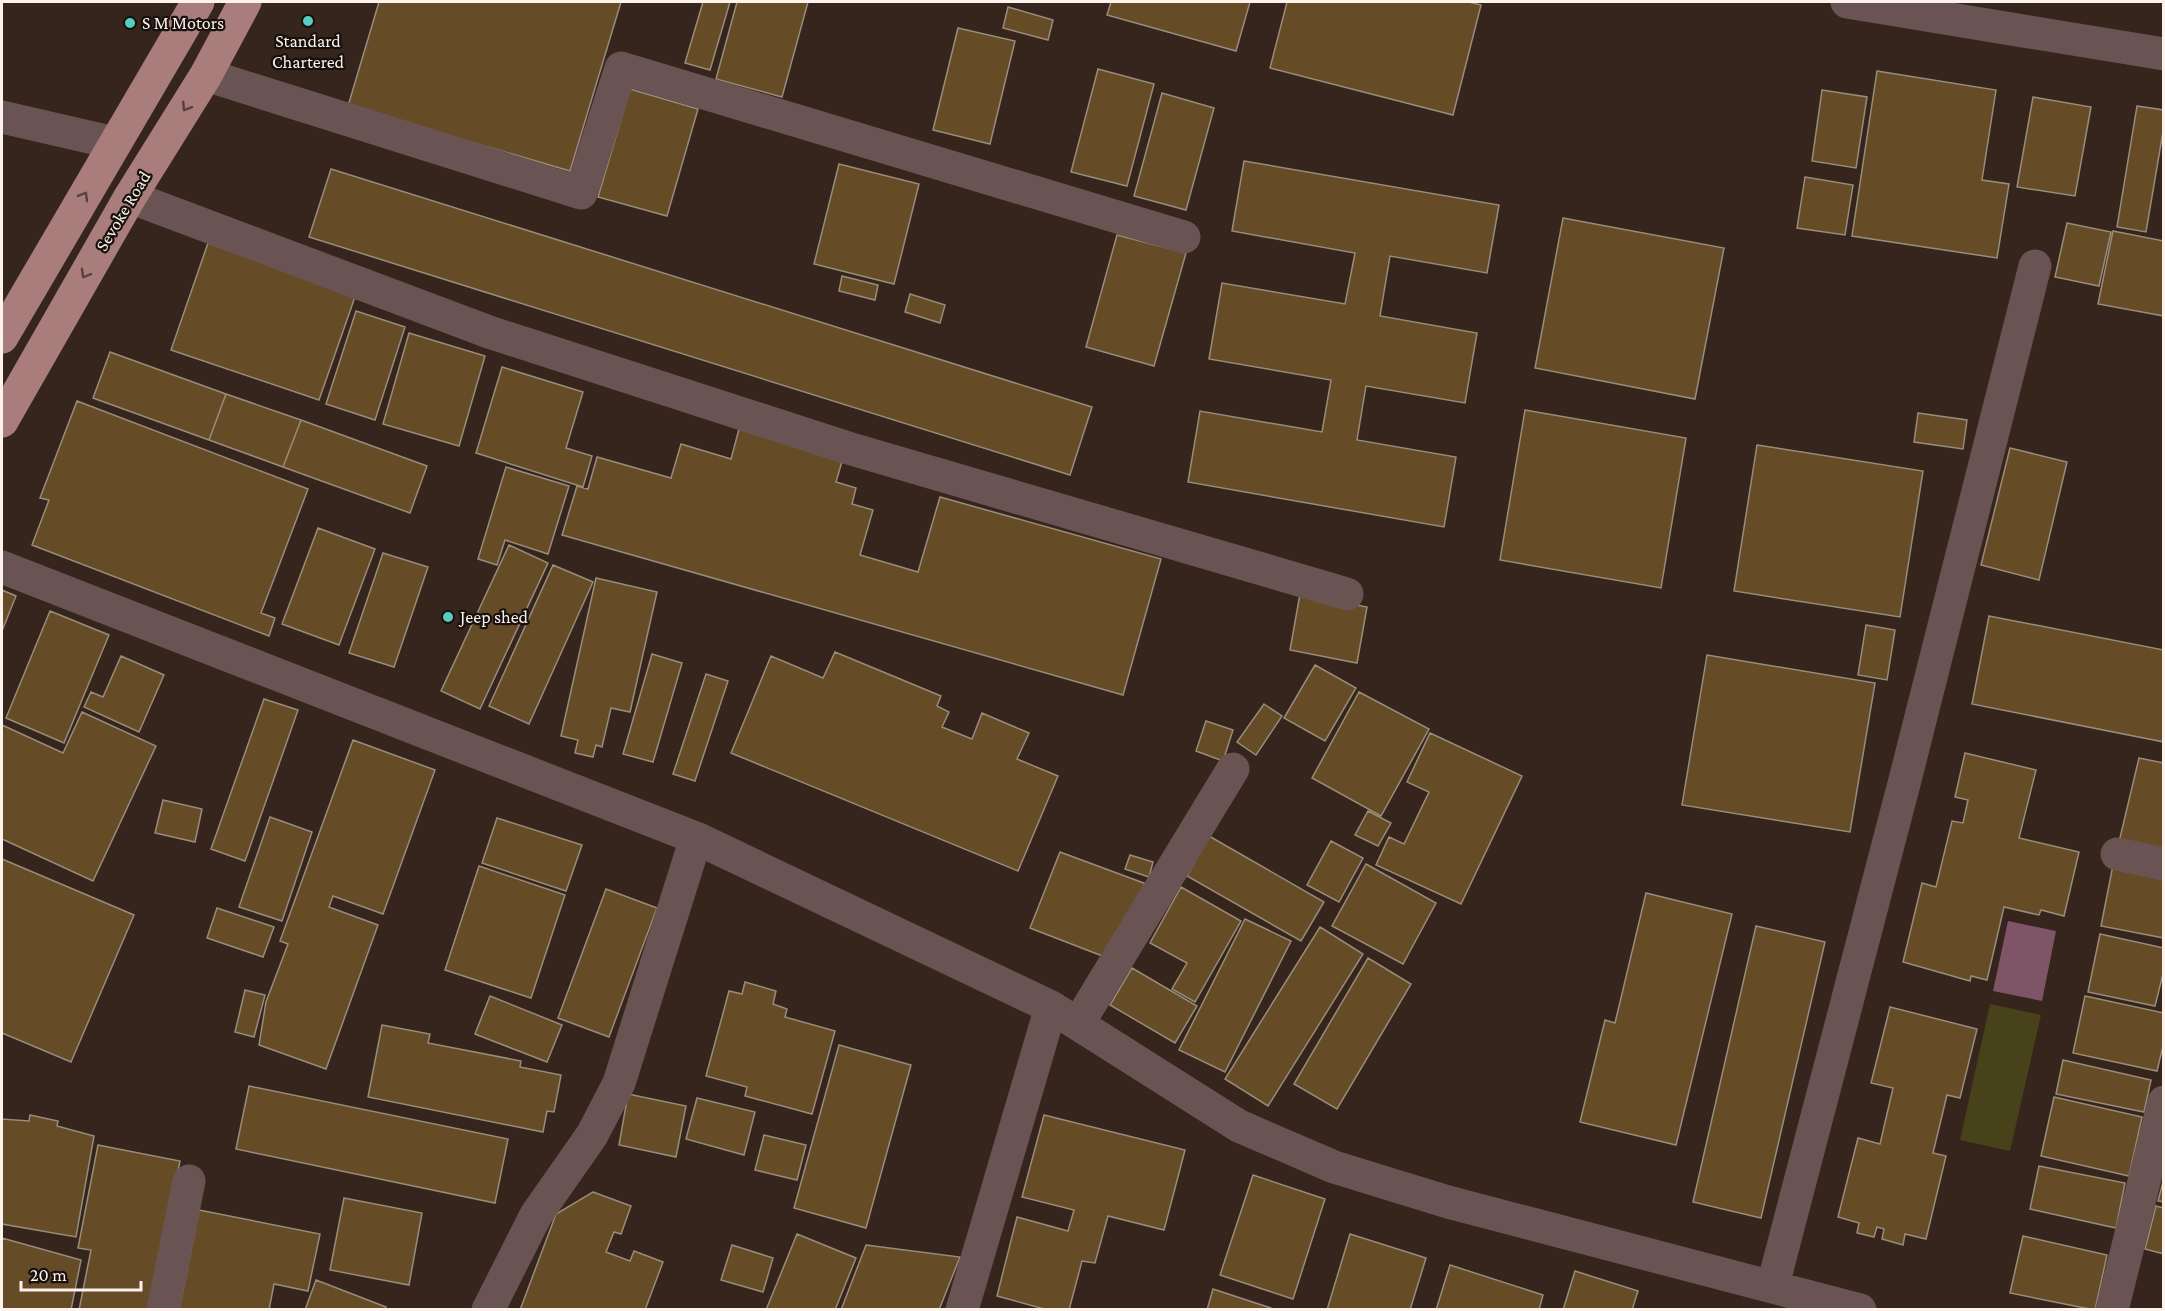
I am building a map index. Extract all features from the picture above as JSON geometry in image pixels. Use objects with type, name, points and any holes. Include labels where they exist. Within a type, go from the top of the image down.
[{"type":"main road","points":[[2,337],[198,2]]},
{"type":"main road","name":"Sevoke Road","points":[[2,421],[130,197],[206,75],[245,2]]},
{"type":"street","points":[[1847,2],[2163,54]]},
{"type":"street","points":[[206,75],[581,194],[621,68],[1184,237]]},
{"type":"street","points":[[2,117],[115,143]]},
{"type":"street","points":[[130,197],[501,335],[848,448],[1347,594]]},
{"type":"street","points":[[1773,1285],[1906,776],[2035,266]]},
{"type":"street","points":[[2,567],[696,838],[1064,1016],[1239,1126],[1334,1167],[1448,1202],[1773,1285],[1860,1310]]},
{"type":"street","points":[[962,1310],[1064,1016],[1233,769]]},
{"type":"street","points":[[488,1310],[536,1215],[592,1135],[619,1083],[696,838]]},
{"type":"street","points":[[2117,854],[2163,864]]},
{"type":"street","points":[[2112,1310],[2163,1102]]},
{"type":"street","points":[[163,1310],[189,1180]]},
{"type":"shaded area","points":[[2008,921],[2056,931],[2042,1001],[1993,991]]},
{"type":"shaded area","points":[[1990,1004],[2041,1015],[2010,1151],[1960,1140]]},
{"type":"building","points":[[379,2],[621,2],[570,171],[348,106]]},
{"type":"building","points":[[703,2],[730,2],[710,70],[685,63]]},
{"type":"building","points":[[737,2],[808,2],[782,97],[716,79]]},
{"type":"building","points":[[1111,2],[1250,2],[1236,51],[1107,15]]},
{"type":"building","points":[[1287,2],[1469,2],[1481,5],[1453,115],[1270,68]]},
{"type":"building","points":[[1008,7],[1053,20],[1048,40],[1003,28]]},
{"type":"building","points":[[958,28],[1015,41],[990,144],[933,130]]},
{"type":"building","points":[[1098,69],[1154,84],[1127,186],[1071,172]]},
{"type":"building","points":[[1877,71],[1996,90],[1982,180],[2009,184],[1997,258],[1852,236]]},
{"type":"building","points":[[630,89],[698,109],[667,216],[598,197]]},
{"type":"building","points":[[1822,90],[1867,97],[1856,168],[1812,161]]},
{"type":"building","points":[[1162,93],[1214,108],[1186,210],[1134,196]]},
{"type":"building","points":[[2033,97],[2091,107],[2075,196],[2017,187]]},
{"type":"building","points":[[2137,106],[2164,110],[2164,126],[2146,232],[2117,227]]},
{"type":"building","points":[[1244,161],[1499,205],[1487,273],[1390,256],[1380,316],[1477,333],[1465,403],[1366,386],[1357,440],[1456,457],[1444,527],[1188,482],[1200,411],[1322,432],[1331,380],[1209,359],[1222,283],[1345,304],[1355,253],[1232,231]]},
{"type":"building","points":[[839,164],[919,184],[894,284],[814,264]]},
{"type":"building","points":[[331,169],[1092,407],[1070,475],[309,237]]},
{"type":"building","points":[[1805,177],[1853,185],[1845,235],[1797,228]]},
{"type":"building","points":[[1563,218],[1724,248],[1695,399],[1535,368]]},
{"type":"building","points":[[2067,223],[2111,232],[2099,286],[2055,277]]},
{"type":"building","points":[[2113,231],[2164,241],[2164,316],[2098,304]]},
{"type":"building","points":[[1117,235],[1186,253],[1154,366],[1086,347]]},
{"type":"building","points":[[208,243],[356,294],[319,400],[171,350]]},
{"type":"building","points":[[842,276],[878,285],[875,300],[839,291]]},
{"type":"building","points":[[910,294],[945,305],[940,323],[905,312]]},
{"type":"building","points":[[356,311],[405,327],[375,420],[326,404]]},
{"type":"building","points":[[409,333],[485,356],[459,446],[383,424]]},
{"type":"building","points":[[110,352],[226,394],[209,440],[93,398]]},
{"type":"building","points":[[502,367],[583,392],[566,448],[592,456],[583,487],[476,453]]},
{"type":"building","points":[[226,394],[301,420],[283,467],[209,440]]},
{"type":"building","points":[[77,401],[308,489],[261,613],[275,618],[269,636],[32,545],[49,500],[40,498]]},
{"type":"building","points":[[1525,410],[1686,438],[1661,588],[1500,560]]},
{"type":"building","points":[[1918,413],[1967,420],[1963,449],[1914,442]]},
{"type":"building","points":[[301,420],[427,466],[410,513],[283,467]]},
{"type":"building","points":[[739,429],[843,458],[836,482],[856,488],[852,504],[873,510],[860,555],[918,572],[940,497],[1161,559],[1123,695],[562,535],[577,486],[588,489],[597,457],[671,478],[681,444],[731,459]]},
{"type":"building","points":[[1757,445],[1923,471],[1900,617],[1734,591]]},
{"type":"building","points":[[2010,448],[2067,462],[2039,580],[1981,565]]},
{"type":"building","points":[[506,467],[569,486],[548,554],[505,540],[497,565],[478,559]]},
{"type":"building","points":[[318,528],[375,549],[339,645],[282,624]]},
{"type":"building","points":[[509,545],[548,563],[480,709],[441,691]]},
{"type":"building","points":[[383,553],[428,567],[394,667],[349,653]]},
{"type":"building","points":[[553,565],[593,582],[529,724],[489,706]]},
{"type":"building","points":[[596,578],[657,592],[630,712],[611,708],[602,747],[596,745],[593,757],[575,753],[578,740],[561,736]]},
{"type":"building","points":[[2,590],[16,596],[2,631]]},
{"type":"building","points":[[1300,594],[1367,607],[1357,663],[1290,650]]},
{"type":"building","points":[[50,611],[109,635],[64,743],[6,718]]},
{"type":"building","points":[[1989,616],[2164,650],[2164,742],[1972,704]]},
{"type":"building","points":[[1866,625],[1895,630],[1887,680],[1858,675]]},
{"type":"building","points":[[835,652],[941,696],[937,706],[949,712],[942,727],[972,739],[982,713],[1029,733],[1017,759],[1058,776],[1018,871],[731,753],[771,656],[823,678]]},
{"type":"building","points":[[652,654],[682,663],[653,762],[623,754]]},
{"type":"building","points":[[1707,655],[1875,683],[1850,832],[1682,805]]},
{"type":"building","points":[[121,656],[164,675],[139,732],[84,707],[91,692],[103,697]]},
{"type":"building","points":[[1315,665],[1356,688],[1325,741],[1284,718]]},
{"type":"building","points":[[706,674],[728,681],[695,781],[673,774]]},
{"type":"building","points":[[1359,692],[1429,729],[1381,816],[1312,778]]},
{"type":"building","points":[[264,699],[298,710],[245,861],[211,849]]},
{"type":"building","points":[[1264,704],[1282,716],[1256,755],[1237,742]]},
{"type":"building","points":[[82,712],[156,746],[93,881],[2,839],[2,725],[63,753]]},
{"type":"building","points":[[1206,721],[1233,730],[1223,761],[1196,751]]},
{"type":"building","points":[[1430,733],[1522,776],[1461,904],[1376,865],[1389,837],[1404,844],[1429,792],[1407,782]]},
{"type":"building","points":[[353,740],[435,770],[383,914],[333,896],[329,907],[378,925],[326,1069],[259,1045],[266,1002],[288,944],[280,941]]},
{"type":"building","points":[[1965,753],[2036,770],[2019,838],[2079,852],[2064,916],[2041,910],[2039,915],[2004,907],[1987,980],[1971,976],[1970,981],[1903,962],[1922,883],[1936,887],[1952,821],[1963,823],[1968,800],[1955,797]]},
{"type":"building","points":[[2139,758],[2164,763],[2164,853],[2119,842]]},
{"type":"building","points":[[163,800],[202,809],[195,842],[155,833]]},
{"type":"building","points":[[1368,811],[1391,823],[1378,846],[1355,835]]},
{"type":"building","points":[[270,817],[312,832],[282,921],[239,907]]},
{"type":"building","points":[[497,818],[582,845],[566,891],[482,863]]},
{"type":"building","points":[[1209,836],[1324,902],[1301,941],[1187,876]]},
{"type":"building","points":[[1331,841],[1363,858],[1339,902],[1307,885]]},
{"type":"building","points":[[1060,852],[1149,885],[1105,957],[1030,928]]},
{"type":"building","points":[[1130,855],[1153,862],[1149,877],[1125,869]]},
{"type":"building","points":[[2,859],[134,915],[71,1062],[2,1033]]},
{"type":"building","points":[[1366,864],[1436,903],[1403,964],[1332,926]]},
{"type":"building","points":[[2113,865],[2164,876],[2164,938],[2101,926]]},
{"type":"building","points":[[479,866],[565,895],[531,998],[445,970]]},
{"type":"building","points":[[1181,887],[1241,921],[1195,1002],[1172,989],[1187,963],[1150,943]]},
{"type":"building","points":[[606,889],[657,908],[609,1037],[558,1018]]},
{"type":"building","points":[[1646,893],[1732,914],[1676,1145],[1580,1122],[1605,1020],[1615,1023]]},
{"type":"building","points":[[217,908],[274,927],[263,957],[207,938]]},
{"type":"building","points":[[1245,919],[1291,941],[1225,1072],[1179,1050]]},
{"type":"building","points":[[1756,926],[1825,942],[1761,1218],[1693,1202]]},
{"type":"building","points":[[1320,927],[1363,954],[1268,1106],[1225,1079]]},
{"type":"building","points":[[2100,934],[2164,948],[2164,970],[2155,1006],[2088,992]]},
{"type":"building","points":[[1368,958],[1411,984],[1337,1109],[1294,1084]]},
{"type":"building","points":[[1132,968],[1197,1006],[1175,1043],[1110,1005]]},
{"type":"building","points":[[745,982],[776,991],[773,1004],[787,1009],[785,1017],[835,1031],[812,1114],[745,1096],[747,1087],[706,1076],[729,991],[742,994]]},
{"type":"building","points":[[245,990],[265,995],[254,1037],[235,1032]]},
{"type":"building","points":[[490,996],[562,1025],[547,1062],[475,1034]]},
{"type":"building","points":[[2085,996],[2164,1013],[2164,1042],[2157,1071],[2073,1053]]},
{"type":"building","points":[[1890,1007],[1977,1029],[1960,1098],[1947,1095],[1933,1153],[1946,1156],[1926,1239],[1905,1234],[1903,1245],[1882,1239],[1884,1229],[1877,1227],[1874,1237],[1857,1233],[1859,1223],[1838,1217],[1858,1138],[1880,1144],[1893,1088],[1871,1083]]},
{"type":"building","points":[[382,1025],[430,1034],[428,1043],[521,1061],[520,1067],[561,1075],[554,1112],[547,1111],[543,1132],[368,1097]]},
{"type":"building","points":[[839,1045],[911,1065],[866,1228],[794,1208]]},
{"type":"building","points":[[2063,1060],[2151,1080],[2144,1112],[2056,1094]]},
{"type":"building","points":[[249,1086],[508,1139],[495,1203],[236,1149]]},
{"type":"building","points":[[628,1094],[686,1106],[676,1157],[619,1145]]},
{"type":"building","points":[[2054,1097],[2142,1117],[2129,1176],[2041,1156]]},
{"type":"building","points":[[697,1098],[755,1112],[744,1155],[686,1139]]},
{"type":"building","points":[[30,1115],[58,1121],[57,1126],[94,1136],[76,1237],[2,1224],[2,1119],[29,1121]]},
{"type":"building","points":[[1044,1115],[1185,1150],[1164,1230],[1108,1216],[1095,1263],[1082,1261],[1069,1310],[1048,1310],[997,1296],[1017,1217],[1068,1231],[1074,1210],[1022,1197]]},
{"type":"building","points":[[764,1135],[806,1145],[797,1180],[755,1170]]},
{"type":"building","points":[[98,1145],[180,1161],[150,1310],[79,1310],[91,1250],[78,1248]]},
{"type":"building","points":[[2039,1166],[2125,1183],[2116,1228],[2030,1209]]},
{"type":"building","points":[[1253,1175],[1325,1199],[1293,1299],[1220,1275]]},
{"type":"building","points":[[2164,1178],[2164,1202],[2158,1201]]},
{"type":"building","points":[[593,1192],[631,1206],[621,1234],[614,1232],[606,1252],[630,1261],[634,1251],[663,1262],[645,1310],[520,1310],[556,1214]]},
{"type":"building","points":[[344,1198],[422,1213],[409,1285],[330,1270]]},
{"type":"building","points":[[2156,1206],[2164,1208],[2164,1254],[2145,1249]]},
{"type":"building","points":[[199,1210],[320,1234],[308,1291],[274,1284],[269,1310],[179,1310]]},
{"type":"building","points":[[797,1234],[856,1258],[835,1310],[766,1310]]},
{"type":"building","points":[[1350,1234],[1426,1258],[1410,1310],[1327,1310]]},
{"type":"building","points":[[2023,1236],[2107,1255],[2095,1310],[2010,1293]]},
{"type":"building","points":[[2,1238],[81,1260],[71,1310],[2,1310]]},
{"type":"building","points":[[732,1245],[773,1258],[763,1292],[721,1280]]},
{"type":"building","points":[[866,1245],[960,1257],[939,1310],[841,1310]]},
{"type":"building","points":[[1450,1265],[1543,1295],[1539,1310],[1436,1310]]},
{"type":"building","points":[[1575,1271],[1638,1291],[1632,1310],[1563,1310]]},
{"type":"building","points":[[316,1280],[386,1307],[385,1310],[305,1310]]},
{"type":"building","points":[[1213,1289],[1277,1310],[1207,1310]]},
{"type":"place","name":"Standard Chartered","points":[[308,21]]},
{"type":"place","name":"S M Motors","points":[[130,23]]},
{"type":"place","name":"Jeep shed","points":[[448,617]]}]
